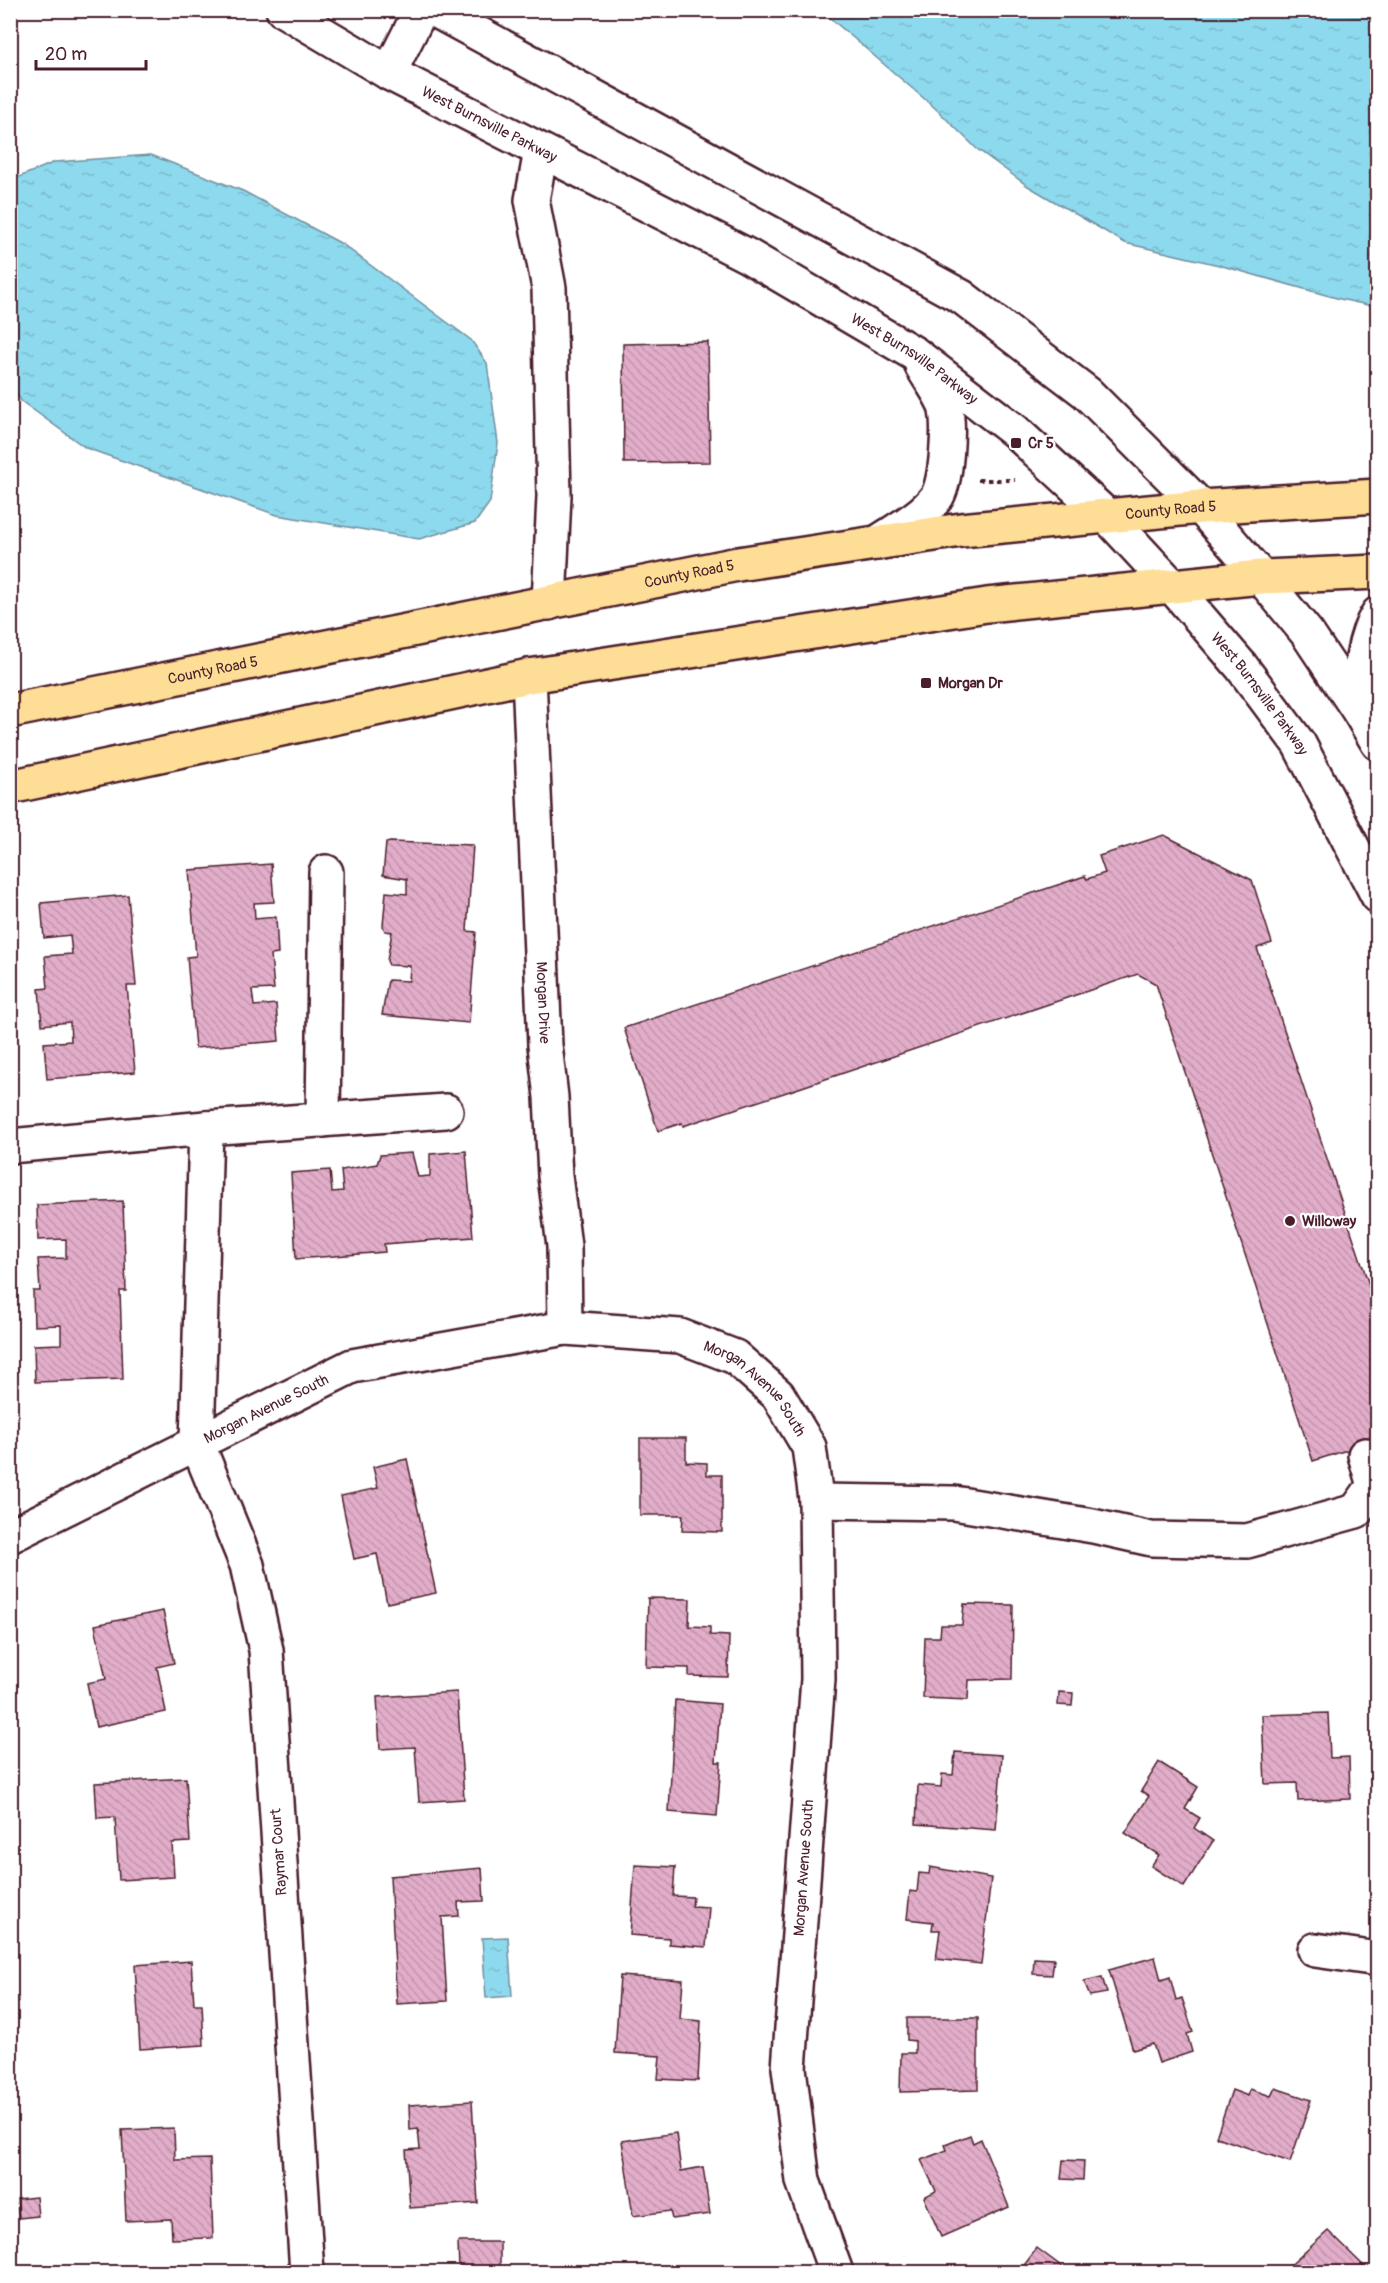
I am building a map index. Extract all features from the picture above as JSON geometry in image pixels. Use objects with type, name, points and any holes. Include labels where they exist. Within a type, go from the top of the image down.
[{"type":"main road","name":"County Road 5","points":[[10,711],[738,564],[961,530],[1201,507],[1377,496]]},
{"type":"main road","points":[[10,787],[529,676],[987,605],[1261,577],[1377,572]]},
{"type":"street","name":"West Burnsville Parkway","points":[[283,10],[389,73],[748,256],[915,354],[1015,430],[1108,517],[1173,587],[1241,666],[1299,744],[1377,896]]},
{"type":"street","points":[[389,73],[422,10]]},
{"type":"street","points":[[435,10],[962,297],[1087,393],[1201,507],[1261,577],[1307,633],[1359,711],[1377,743]]},
{"type":"street","points":[[541,151],[532,200],[549,288],[554,496],[549,603]]},
{"type":"street","points":[[877,543],[922,511],[937,496],[944,475],[947,457],[945,406],[915,354]]},
{"type":"street","points":[[1359,711],[1362,660],[1371,624],[1377,614]]},
{"type":"street","name":"Morgan Drive","points":[[529,676],[545,1045],[551,1097],[555,1176],[564,1246],[565,1328]]},
{"type":"street","points":[[323,1120],[326,872]]},
{"type":"street","points":[[10,1146],[206,1128],[446,1111]]},
{"type":"street","points":[[197,1443],[206,1128]]},
{"type":"street","name":"Morgan Avenue South","points":[[10,1536],[352,1366],[565,1328],[680,1336],[735,1357],[778,1395],[808,1447],[816,1501],[818,1679],[789,2068],[803,2181],[836,2272]]},
{"type":"street","name":"Raymar Court","points":[[197,1443],[247,1566],[266,1650],[307,2272]]},
{"type":"street","points":[[816,1501],[954,1503],[1093,1526],[1151,1539],[1247,1541],[1356,1511],[1374,1486],[1365,1455]]},
{"type":"street","points":[[1315,1950],[1377,1959]]},
{"type":"path","points":[[975,480],[1022,479]]},
{"type":"water","points":[[822,11],[1377,11],[1377,307],[1219,265],[1125,243],[1028,186],[977,149],[935,108]]},
{"type":"water","points":[[151,155],[243,191],[342,244],[471,340],[487,363],[498,443],[490,502],[475,523],[419,539],[277,515],[86,448],[21,401],[10,384],[12,180],[55,162]]},
{"type":"water","points":[[508,1937],[512,1996],[486,1998],[482,1938]]},
{"type":"building","points":[[708,342],[710,462],[624,463],[623,344]]},
{"type":"building","name":"Willoway","points":[[1164,835],[1252,880],[1272,943],[1257,948],[1378,1312],[1378,1440],[1313,1461],[1156,984],[1138,974],[683,1126],[682,1123],[658,1131],[624,1028],[1085,876],[1087,879],[1105,873],[1099,856]]},
{"type":"building","points":[[386,843],[473,845],[467,931],[476,932],[469,1023],[382,1015],[388,980],[409,981],[410,966],[389,965],[387,961],[392,932],[385,931],[383,926],[386,892],[407,894],[407,879],[383,875]]},
{"type":"building","points":[[271,864],[274,902],[254,903],[255,919],[276,917],[278,954],[271,955],[274,989],[252,990],[254,1006],[276,1004],[279,1041],[195,1048],[187,957],[196,956],[189,870]]},
{"type":"building","points":[[128,895],[136,986],[127,986],[135,1072],[47,1079],[44,1043],[71,1041],[70,1022],[42,1025],[39,989],[48,988],[45,956],[72,954],[70,935],[44,938],[41,903]]},
{"type":"building","points":[[466,1151],[473,1237],[384,1244],[385,1252],[296,1259],[291,1173],[330,1170],[332,1192],[343,1191],[341,1170],[377,1164],[380,1155],[412,1153],[418,1177],[430,1176],[430,1154]]},
{"type":"building","points":[[123,1201],[126,1291],[120,1291],[123,1379],[35,1382],[34,1345],[61,1344],[61,1325],[34,1326],[33,1291],[40,1291],[38,1259],[66,1258],[66,1239],[38,1240],[37,1205]]},
{"type":"building","points":[[640,1438],[686,1438],[686,1462],[707,1463],[707,1475],[722,1475],[722,1532],[682,1531],[683,1515],[640,1515]]},
{"type":"building","points":[[407,1459],[436,1593],[387,1603],[377,1554],[354,1559],[341,1496],[378,1488],[373,1467]]},
{"type":"building","points":[[648,1598],[690,1599],[689,1626],[710,1627],[710,1635],[729,1636],[728,1677],[689,1676],[689,1668],[646,1667]]},
{"type":"building","points":[[964,1604],[1013,1605],[1012,1679],[969,1680],[968,1700],[923,1698],[925,1637],[940,1637],[941,1625],[962,1625]]},
{"type":"building","points":[[163,1611],[174,1663],[157,1667],[166,1712],[96,1727],[87,1683],[106,1679],[95,1625]]},
{"type":"building","points":[[457,1692],[464,1799],[419,1802],[415,1747],[380,1749],[377,1697]]},
{"type":"building","points":[[1059,1692],[1073,1693],[1072,1706],[1058,1705]]},
{"type":"building","points":[[675,1700],[720,1704],[716,1762],[721,1762],[717,1816],[669,1812]]},
{"type":"building","points":[[1328,1713],[1330,1758],[1349,1757],[1350,1799],[1298,1801],[1297,1783],[1265,1784],[1262,1715]]},
{"type":"building","points":[[955,1752],[1002,1755],[996,1830],[916,1824],[918,1785],[941,1787],[942,1774],[953,1775]]},
{"type":"building","points":[[1159,1762],[1198,1787],[1185,1809],[1200,1818],[1194,1828],[1213,1841],[1184,1887],[1151,1866],[1159,1855],[1125,1833],[1149,1796],[1141,1791]]},
{"type":"building","points":[[186,1778],[190,1842],[172,1843],[174,1877],[119,1880],[115,1817],[97,1818],[95,1783]]},
{"type":"building","points":[[635,1865],[675,1867],[673,1896],[693,1897],[692,1906],[709,1907],[706,1947],[669,1944],[669,1938],[630,1935]]},
{"type":"building","points":[[930,1867],[991,1878],[981,1964],[936,1959],[940,1930],[932,1930],[933,1922],[907,1919],[910,1891],[917,1892],[919,1873],[929,1874]]},
{"type":"building","points":[[482,1868],[484,1901],[458,1902],[459,1916],[442,1917],[447,2001],[397,2004],[390,1876]]},
{"type":"building","points":[[1155,1957],[1161,1980],[1170,1977],[1176,2000],[1182,1998],[1193,2032],[1187,2034],[1192,2052],[1159,2063],[1153,2044],[1133,2050],[1109,1970]]},
{"type":"building","points":[[1034,1958],[1054,1959],[1052,1975],[1033,1974]]},
{"type":"building","points":[[191,1961],[194,2004],[202,2004],[204,2045],[140,2049],[135,1965]]},
{"type":"building","points":[[620,1976],[683,1980],[680,2019],[701,2021],[698,2081],[658,2079],[660,2056],[615,2053]]},
{"type":"building","points":[[1102,1977],[1107,1993],[1090,1996],[1084,1981]]},
{"type":"building","points":[[907,2018],[978,2018],[978,2090],[900,2092],[901,2053],[915,2053],[915,2041],[907,2040]]},
{"type":"building","points":[[1275,2088],[1311,2100],[1290,2162],[1216,2137],[1232,2090],[1248,2096],[1250,2089],[1271,2096]]},
{"type":"building","points":[[472,2101],[478,2203],[410,2208],[406,2150],[420,2149],[418,2129],[410,2130],[409,2105]]},
{"type":"building","points":[[174,2128],[175,2160],[210,2159],[213,2238],[172,2239],[171,2219],[126,2221],[122,2130]]},
{"type":"building","points":[[676,2133],[681,2171],[703,2167],[710,2214],[672,2219],[670,2211],[633,2216],[622,2141]]},
{"type":"building","points":[[970,2135],[973,2143],[981,2139],[1009,2207],[941,2237],[924,2197],[936,2191],[921,2160],[947,2150],[945,2145]]},
{"type":"building","points":[[1063,2160],[1084,2161],[1083,2180],[1061,2179]]},
{"type":"building","points":[[36,2197],[38,2216],[19,2218],[17,2199]]},
{"type":"building","points":[[1328,2231],[1370,2272],[1283,2272]]},
{"type":"building","points":[[458,2242],[500,2242],[500,2272],[416,2272],[459,2270]]},
{"type":"building","points":[[1037,2248],[1069,2272],[1019,2272]]},
{"type":"building","points":[[175,2266],[176,2272],[149,2272],[148,2269]]},
{"type":"place","name":"Cr 5","points":[[1016,443]]},
{"type":"place","name":"Morgan Dr","points":[[926,683]]},
{"type":"place","name":"Willoway","points":[[1290,1221]]}]
